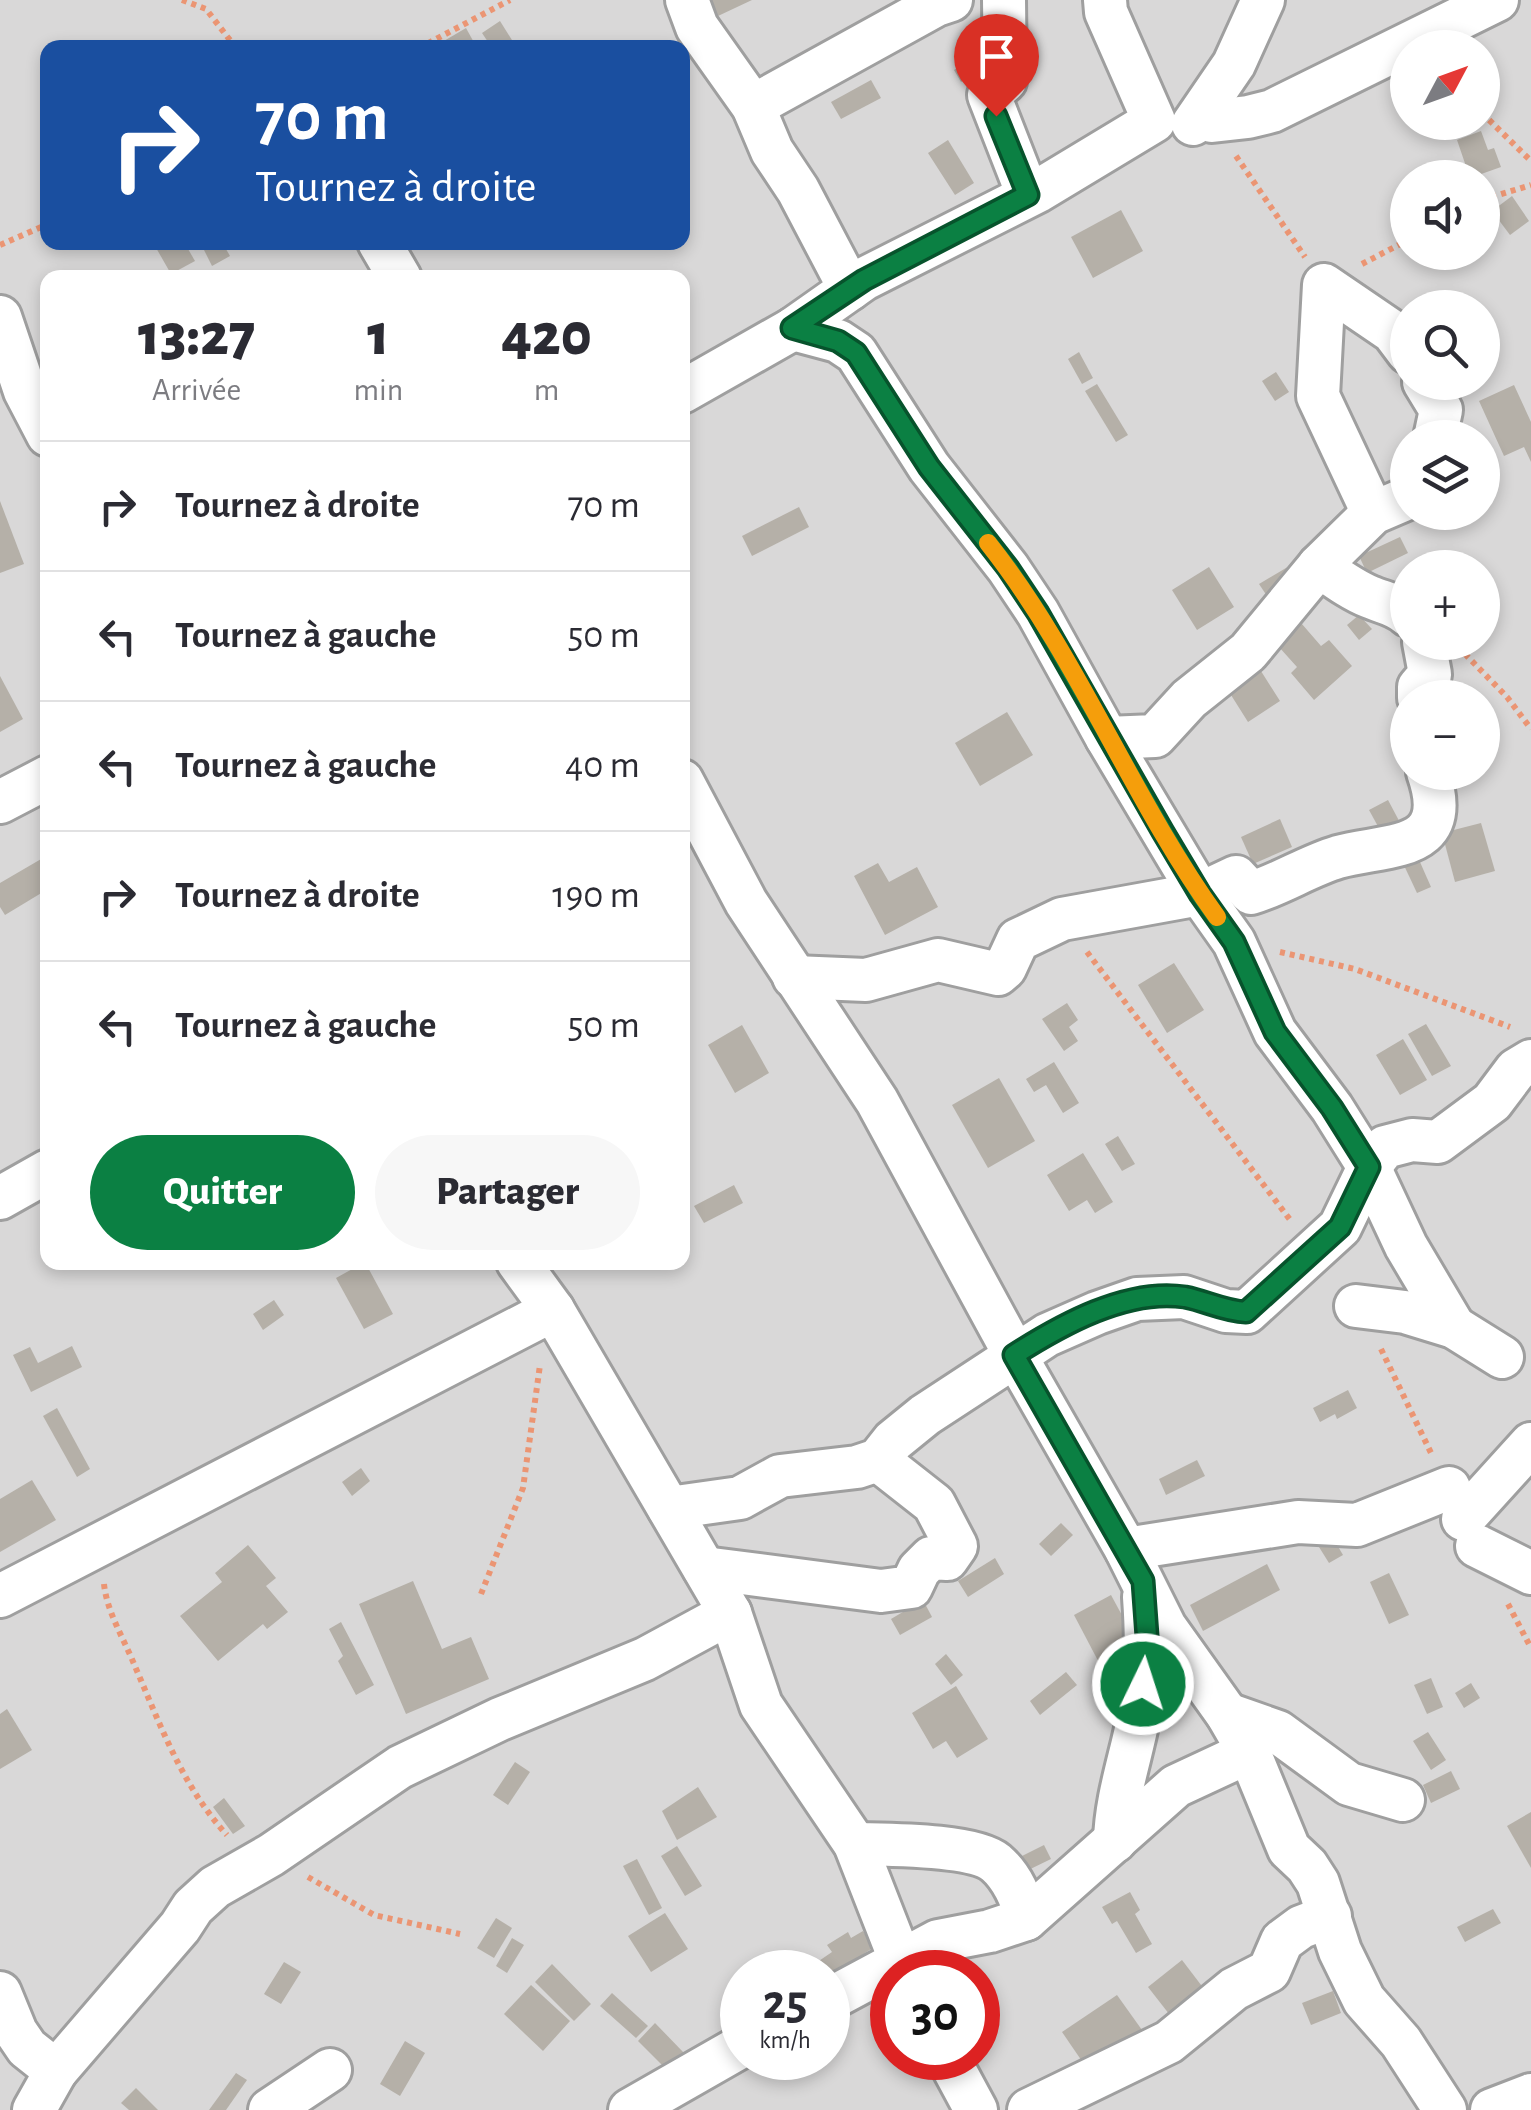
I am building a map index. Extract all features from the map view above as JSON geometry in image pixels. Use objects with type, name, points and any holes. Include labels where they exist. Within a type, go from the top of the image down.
[{"type":"street","points":[[687,0],[697,26],[752,106],[772,151],[798,190],[850,289]]},
{"type":"street","points":[[752,106],[951,0]]},
{"type":"street","points":[[1004,0],[1005,81],[988,95],[1028,195]]},
{"type":"street","points":[[690,387],[850,289],[1028,195],[1154,121],[1106,12],[1106,0]]},
{"type":"street","points":[[1203,122],[1264,0]]},
{"type":"street","points":[[1203,122],[1248,118],[1272,110],[1497,0]]},
{"type":"street","points":[[1324,285],[1390,330]]},
{"type":"street","points":[[1107,738],[1155,736],[1189,699],[1248,652],[1319,566],[1390,506],[1318,396],[1324,285]]},
{"type":"street","points":[[0,316],[12,397],[40,427]]},
{"type":"street","points":[[792,328],[838,341],[856,353],[929,467],[1038,613],[1107,738],[1200,894],[1234,942],[1275,1032],[1332,1108],[1369,1167],[1406,1246],[1454,1328]]},
{"type":"street","points":[[1319,566],[1357,590],[1390,604]]},
{"type":"street","points":[[0,802],[40,781]]},
{"type":"street","points":[[794,977],[866,980],[938,960],[998,974],[1018,940],[1062,919],[1200,894],[1236,877],[1251,893],[1338,857],[1394,848],[1430,828],[1436,811],[1434,790]]},
{"type":"street","points":[[690,796],[746,902],[877,1100],[1014,1355],[1135,1565],[1164,1627],[1227,1714],[1249,1752],[1289,1849],[1318,1883],[1340,1951],[1364,2000],[1402,2042],[1446,2110]]},
{"type":"street","points":[[670,1508],[740,1498],[780,1476],[857,1467],[878,1460],[893,1441],[925,1416],[1046,1334],[1137,1299],[1184,1297],[1226,1311],[1246,1312],[1340,1227],[1369,1167],[1385,1147],[1397,1142],[1438,1142],[1492,1102],[1516,1070],[1525,1045]]},
{"type":"street","points":[[0,1198],[40,1176]]},
{"type":"street","points":[[524,1270],[553,1310],[730,1614],[761,1704],[855,1844],[897,1950]]},
{"type":"street","points":[[1356,1306],[1405,1312],[1454,1328],[1502,1357]]},
{"type":"street","points":[[0,1596],[553,1310]]},
{"type":"street","points":[[1463,1518],[1531,1444]]},
{"type":"street","points":[[704,1568],[880,1590],[911,1588],[919,1570],[931,1558],[947,1559],[956,1546],[934,1504],[878,1460]]},
{"type":"street","points":[[1135,1565],[1298,1522],[1357,1525],[1463,1518],[1531,1573]]},
{"type":"street","points":[[1115,1841],[1116,1815],[1139,1718],[1148,1650],[1135,1565]]},
{"type":"street","points":[[34,2110],[56,2072],[193,1907],[216,1886],[271,1856],[400,1768],[500,1719],[645,1658],[730,1614]]},
{"type":"street","points":[[1227,1714],[1278,1732],[1350,1784],[1403,1800]]},
{"type":"street","points":[[925,1950],[938,1941],[990,1932],[1026,1918],[1176,1786],[1249,1752]]},
{"type":"street","points":[[855,1844],[941,1848],[986,1858],[996,1863],[1022,1899],[1026,1918]]},
{"type":"street","points":[[1029,2110],[1169,2042],[1234,1989],[1269,1970],[1282,1941],[1302,1926],[1330,1916]]},
{"type":"street","points":[[0,1992],[27,2048],[56,2072]]},
{"type":"street","points":[[630,2110],[720,2059]]},
{"type":"street","points":[[270,2110],[330,2070]]},
{"type":"street","points":[[960,2080],[976,2110]]},
{"type":"street","points":[[1492,2110],[1531,2095]]},
{"type":"path","points":[[182,0],[206,9],[230,40]]},
{"type":"path","points":[[434,40],[510,0]]},
{"type":"path","points":[[1203,122],[1324,285],[1390,250]]},
{"type":"path","points":[[1500,130],[1531,161]]},
{"type":"path","points":[[1500,194],[1531,185]]},
{"type":"path","points":[[0,245],[40,228]]},
{"type":"path","points":[[1471,660],[1506,696],[1531,730]]},
{"type":"path","points":[[1234,942],[1355,969],[1525,1045]]},
{"type":"path","points":[[481,1594],[523,1488],[535,1388],[553,1310]]},
{"type":"path","points":[[104,1542],[106,1604],[138,1671],[149,1705],[210,1817],[235,1843],[271,1856],[374,1915],[460,1934]]},
{"type":"shaded area","points":[[0,0],[1531,0],[1531,2110],[0,2110]]},
{"type":"building","points":[[711,0],[752,0],[718,16]]},
{"type":"building","points":[[500,21],[512,40],[487,40],[482,33]]},
{"type":"building","points":[[466,28],[473,40],[446,40]]},
{"type":"building","points":[[979,54],[987,66],[961,82],[954,70]]},
{"type":"building","points":[[871,80],[881,98],[841,119],[831,102]]},
{"type":"building","points":[[948,140],[974,183],[955,195],[928,153]]},
{"type":"building","points":[[1457,140],[1484,140],[1488,150],[1494,148],[1498,160],[1464,160]]},
{"type":"building","points":[[1512,196],[1529,221],[1510,235],[1500,222],[1500,205]]},
{"type":"building","points":[[1121,210],[1143,251],[1093,278],[1071,237]]},
{"type":"building","points":[[157,250],[189,250],[195,261],[178,270],[169,270]]},
{"type":"building","points":[[204,250],[227,250],[230,256],[212,266]]},
{"type":"building","points":[[1079,352],[1093,378],[1082,384],[1068,359]]},
{"type":"building","points":[[1276,372],[1289,392],[1275,401],[1262,381]]},
{"type":"building","points":[[1097,384],[1128,435],[1116,442],[1085,391]]},
{"type":"building","points":[[1514,385],[1531,422],[1531,462],[1524,447],[1504,456],[1500,447],[1500,420],[1488,420],[1479,401],[1500,400],[1500,391]]},
{"type":"building","points":[[0,501],[24,564],[0,573]]},
{"type":"building","points":[[799,507],[809,527],[752,556],[742,536]]},
{"type":"building","points":[[1400,537],[1406,550],[1390,550],[1390,562],[1367,573],[1359,556]]},
{"type":"building","points":[[1291,565],[1300,580],[1269,599],[1259,584]]},
{"type":"building","points":[[1209,567],[1234,607],[1197,630],[1172,590]]},
{"type":"building","points":[[1359,615],[1372,629],[1359,640],[1347,625]]},
{"type":"building","points":[[1295,616],[1321,646],[1329,640],[1352,666],[1314,700],[1291,673],[1297,667],[1270,637]]},
{"type":"building","points":[[1254,660],[1280,701],[1248,722],[1231,695],[1222,701],[1212,686]]},
{"type":"building","points":[[0,676],[23,719],[0,732]]},
{"type":"building","points":[[1007,712],[1033,755],[980,786],[955,743]]},
{"type":"building","points":[[1388,800],[1405,832],[1386,841],[1369,810]]},
{"type":"building","points":[[1280,819],[1292,847],[1253,864],[1241,837]]},
{"type":"building","points":[[1481,823],[1495,871],[1455,882],[1442,833]]},
{"type":"building","points":[[1416,853],[1431,887],[1417,893],[1401,859]]},
{"type":"building","points":[[40,860],[40,894],[5,915],[0,907],[0,883]]},
{"type":"building","points":[[878,863],[889,882],[917,867],[938,907],[885,935],[854,876]]},
{"type":"building","points":[[1174,963],[1204,1010],[1167,1033],[1138,985]]},
{"type":"building","points":[[1067,1003],[1078,1020],[1069,1027],[1078,1041],[1064,1051],[1042,1019]]},
{"type":"building","points":[[1426,1024],[1451,1066],[1432,1076],[1408,1034]]},
{"type":"building","points":[[742,1025],[769,1073],[735,1093],[708,1045]]},
{"type":"building","points":[[1403,1039],[1427,1080],[1400,1095],[1376,1055]]},
{"type":"building","points":[[1054,1062],[1079,1103],[1063,1113],[1046,1085],[1034,1092],[1026,1079]]},
{"type":"building","points":[[999,1078],[1035,1141],[988,1168],[952,1105]]},
{"type":"building","points":[[1118,1136],[1135,1164],[1122,1171],[1105,1144]]},
{"type":"building","points":[[1083,1153],[1113,1202],[1095,1213],[1087,1200],[1069,1211],[1047,1175]]},
{"type":"building","points":[[734,1185],[743,1203],[704,1223],[694,1206]]},
{"type":"building","points":[[350,1270],[369,1270],[393,1314],[364,1329],[336,1278]]},
{"type":"building","points":[[274,1300],[284,1315],[263,1330],[253,1314]]},
{"type":"building","points":[[72,1346],[82,1367],[31,1392],[13,1355],[30,1347],[38,1363]]},
{"type":"building","points":[[1348,1390],[1357,1408],[1337,1419],[1335,1414],[1320,1422],[1313,1408]]},
{"type":"building","points":[[57,1408],[90,1469],[77,1477],[43,1416]]},
{"type":"building","points":[[1197,1460],[1205,1476],[1166,1495],[1159,1479]]},
{"type":"building","points":[[361,1468],[370,1481],[352,1496],[342,1482]]},
{"type":"building","points":[[32,1480],[56,1520],[0,1552],[0,1499]]},
{"type":"building","points":[[1061,1523],[1073,1535],[1051,1556],[1039,1544]]},
{"type":"building","points":[[1333,1538],[1343,1555],[1329,1563],[1319,1547]]},
{"type":"building","points":[[248,1545],[276,1578],[266,1586],[288,1612],[267,1629],[263,1624],[218,1661],[180,1616],[222,1582],[215,1573]]},
{"type":"building","points":[[995,1558],[1004,1574],[968,1597],[958,1581]]},
{"type":"building","points":[[1267,1564],[1280,1590],[1203,1631],[1190,1605]]},
{"type":"building","points":[[1389,1573],[1409,1615],[1389,1624],[1370,1582]]},
{"type":"building","points":[[413,1581],[442,1649],[471,1637],[489,1679],[406,1714],[359,1604]]},
{"type":"building","points":[[1111,1595],[1143,1654],[1105,1674],[1074,1615]]},
{"type":"building","points":[[923,1600],[932,1617],[900,1635],[891,1619]]},
{"type":"building","points":[[341,1622],[374,1685],[356,1695],[338,1661],[343,1656],[329,1629]]},
{"type":"building","points":[[946,1654],[963,1675],[951,1685],[935,1664]]},
{"type":"building","points":[[1066,1672],[1077,1685],[1040,1715],[1030,1701]]},
{"type":"building","points":[[1431,1678],[1443,1707],[1427,1714],[1414,1685]]},
{"type":"building","points":[[1471,1683],[1480,1698],[1464,1708],[1455,1693]]},
{"type":"building","points":[[956,1686],[988,1739],[957,1758],[946,1741],[933,1749],[912,1713]]},
{"type":"building","points":[[7,1709],[32,1750],[0,1769],[0,1714]]},
{"type":"building","points":[[1428,1732],[1446,1760],[1431,1770],[1413,1741]]},
{"type":"building","points":[[515,1762],[530,1772],[508,1805],[493,1795]]},
{"type":"building","points":[[1451,1771],[1460,1789],[1431,1803],[1423,1785]]},
{"type":"building","points":[[698,1787],[717,1817],[677,1840],[662,1811]]},
{"type":"building","points":[[224,1798],[245,1826],[233,1834],[213,1807]]},
{"type":"building","points":[[1531,1812],[1531,1868],[1507,1826]]},
{"type":"building","points":[[1044,1845],[1051,1859],[1014,1877],[1008,1863]]},
{"type":"building","points":[[677,1846],[702,1886],[685,1896],[661,1856]]},
{"type":"building","points":[[637,1859],[662,1908],[649,1915],[623,1866]]},
{"type":"building","points":[[1130,1892],[1140,1910],[1135,1914],[1152,1944],[1136,1953],[1117,1921],[1112,1924],[1102,1907]]},
{"type":"building","points":[[1493,1909],[1501,1923],[1465,1942],[1457,1927]]},
{"type":"building","points":[[665,1913],[688,1949],[651,1972],[628,1936]]},
{"type":"building","points":[[496,1918],[512,1928],[494,1958],[477,1948]]},
{"type":"building","points":[[863,1931],[874,1947],[850,1963],[850,1950],[831,1950],[827,1945],[848,1932],[851,1938]]},
{"type":"building","points":[[512,1938],[524,1945],[507,1973],[496,1966]]},
{"type":"building","points":[[1182,1960],[1214,2002],[1180,2028],[1148,1987]]},
{"type":"building","points":[[284,1962],[301,1972],[281,2004],[264,1994]]},
{"type":"building","points":[[552,1964],[591,2004],[574,2021],[535,1982]]},
{"type":"building","points":[[531,1985],[570,2021],[543,2051],[504,2014]]},
{"type":"building","points":[[1333,1991],[1341,2013],[1311,2025],[1302,2003]]},
{"type":"building","points":[[612,1993],[648,2026],[636,2038],[600,2006]]},
{"type":"building","points":[[1117,1995],[1147,2037],[1088,2070],[1062,2032]]},
{"type":"building","points":[[655,2023],[685,2054],[668,2071],[638,2041]]},
{"type":"building","points":[[405,2041],[425,2053],[400,2096],[380,2084]]},
{"type":"building","points":[[236,2073],[247,2080],[226,2110],[209,2110]]},
{"type":"building","points":[[136,2088],[158,2110],[129,2110],[121,2103]]},
{"type":"slow traffic","points":[[988,543],[1054,638],[1107,738],[1217,917]]},
{"type":"route","points":[[996,116],[1028,195],[864,280],[792,328],[838,341],[856,353],[929,467],[1008,568],[1068,663],[1107,738],[1200,894],[1234,942],[1275,1032],[1332,1108],[1369,1167],[1340,1227],[1256,1307],[1246,1312],[1226,1311],[1184,1297],[1137,1299],[1046,1334],[1014,1355],[1143,1581],[1148,1650],[1143,1684]]}]
